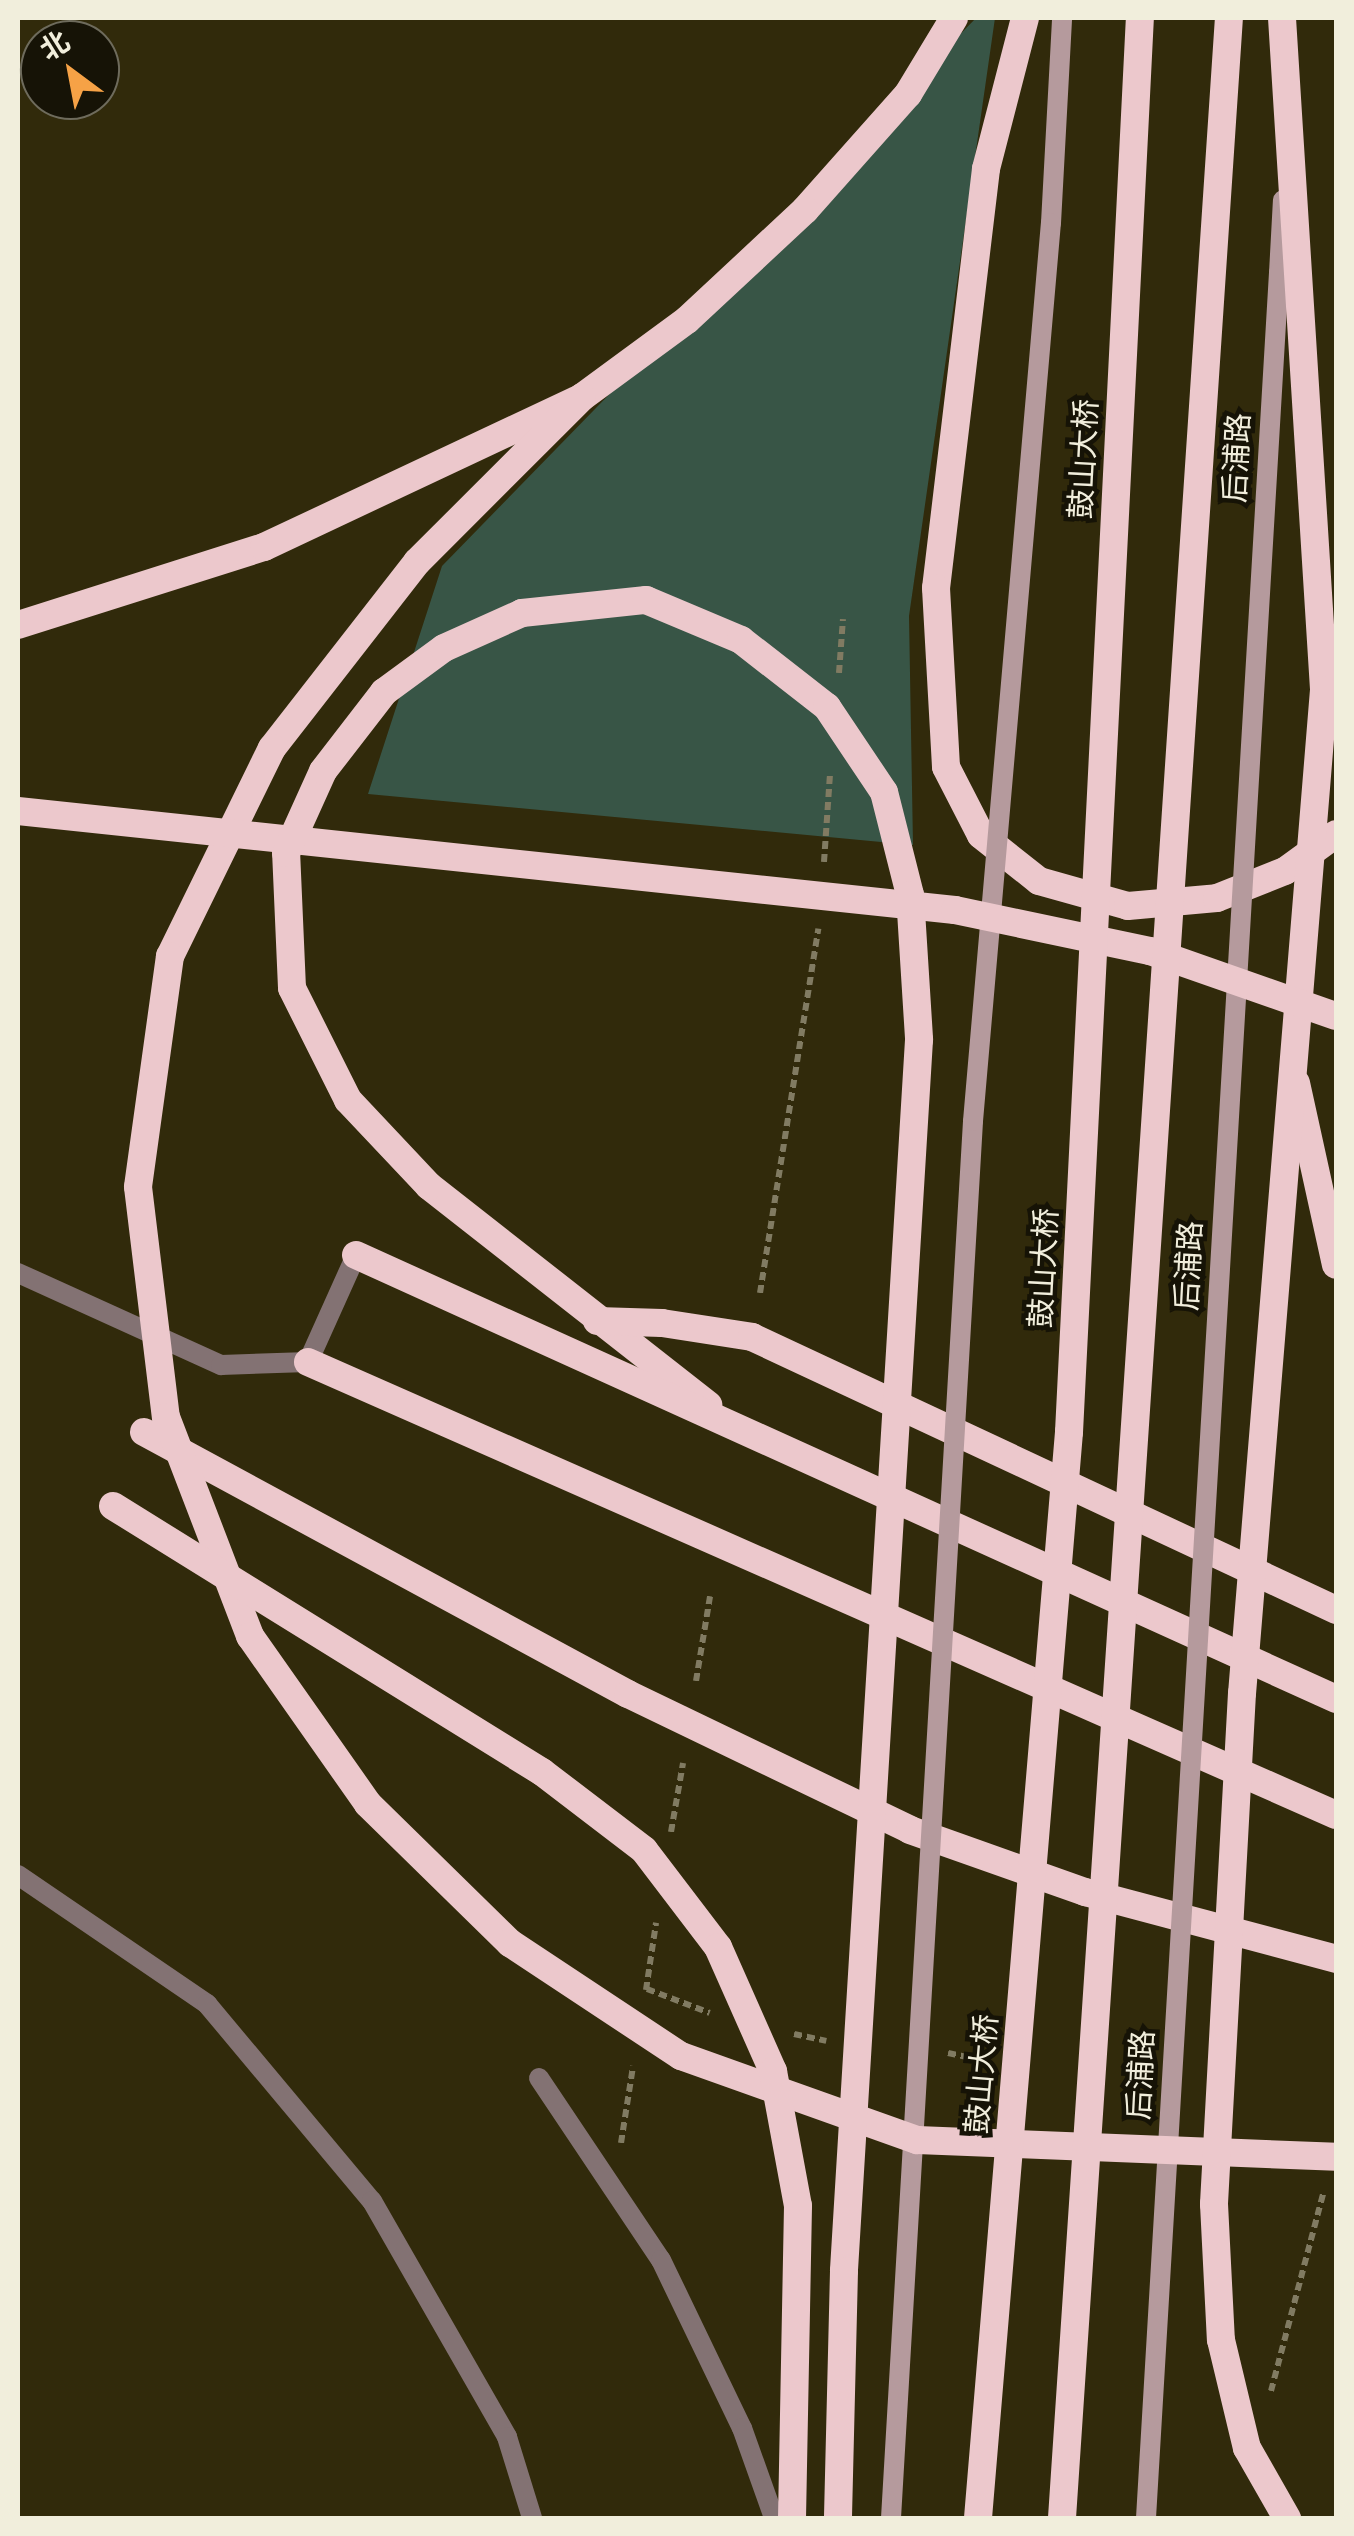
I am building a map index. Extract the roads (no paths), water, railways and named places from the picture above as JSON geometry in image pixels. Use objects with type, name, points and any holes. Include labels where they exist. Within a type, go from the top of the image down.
[{"type":"highway","points":[[954,18],[908,94],[804,210],[687,320],[582,397],[417,562],[272,748],[170,956],[138,1187],[166,1416],[250,1636],[368,1804],[510,1944],[681,2056],[917,2140],[1332,2169]]},
{"type":"highway","points":[[1025,18],[986,169],[936,588],[946,768],[980,835],[1039,880],[1128,906],[1217,898],[1285,870],[1336,834]]},
{"type":"highway","name":"鼓山大桥","points":[[978,2518],[1069,1432],[1140,18]]},
{"type":"highway","points":[[1062,2518],[1228,18]]},
{"type":"highway","points":[[1282,18],[1324,690],[1296,1083],[1242,1692],[1214,2204],[1221,2340],[1248,2448],[1287,2518]]},
{"type":"highway","points":[[18,625],[264,548],[582,397]]},
{"type":"highway","points":[[753,1439],[430,1186],[348,1100],[292,988],[286,853],[322,771],[384,692],[444,648],[522,613],[646,600],[741,640],[827,707],[884,792],[910,895],[920,1040],[844,2271],[838,2518]]},
{"type":"highway","points":[[18,811],[955,910],[1150,951],[1336,1016]]},
{"type":"highway","points":[[1296,1083],[1336,1265]]},
{"type":"highway","points":[[356,1255],[753,1439],[1336,1699]]},
{"type":"highway","points":[[598,1321],[752,1337],[1336,1610]]},
{"type":"highway","points":[[308,1362],[1336,1816]]},
{"type":"highway","points":[[144,1432],[628,1694],[910,1830],[1085,1892],[1336,1959]]},
{"type":"highway","points":[[113,1506],[542,1772],[644,1850],[718,1947],[773,2071],[798,2206],[792,2518]]},
{"type":"main road","points":[[891,2518],[973,1121],[1051,224],[1062,18]]},
{"type":"main road","name":"后浦路","points":[[1146,2518],[1292,18]]},
{"type":"lane","points":[[18,1273],[222,1366],[308,1362],[356,1255]]},
{"type":"lane","points":[[18,1875],[206,2004],[372,2201],[507,2438],[532,2518]]},
{"type":"lane","points":[[539,2078],[661,2260],[742,2428],[774,2518]]}]
